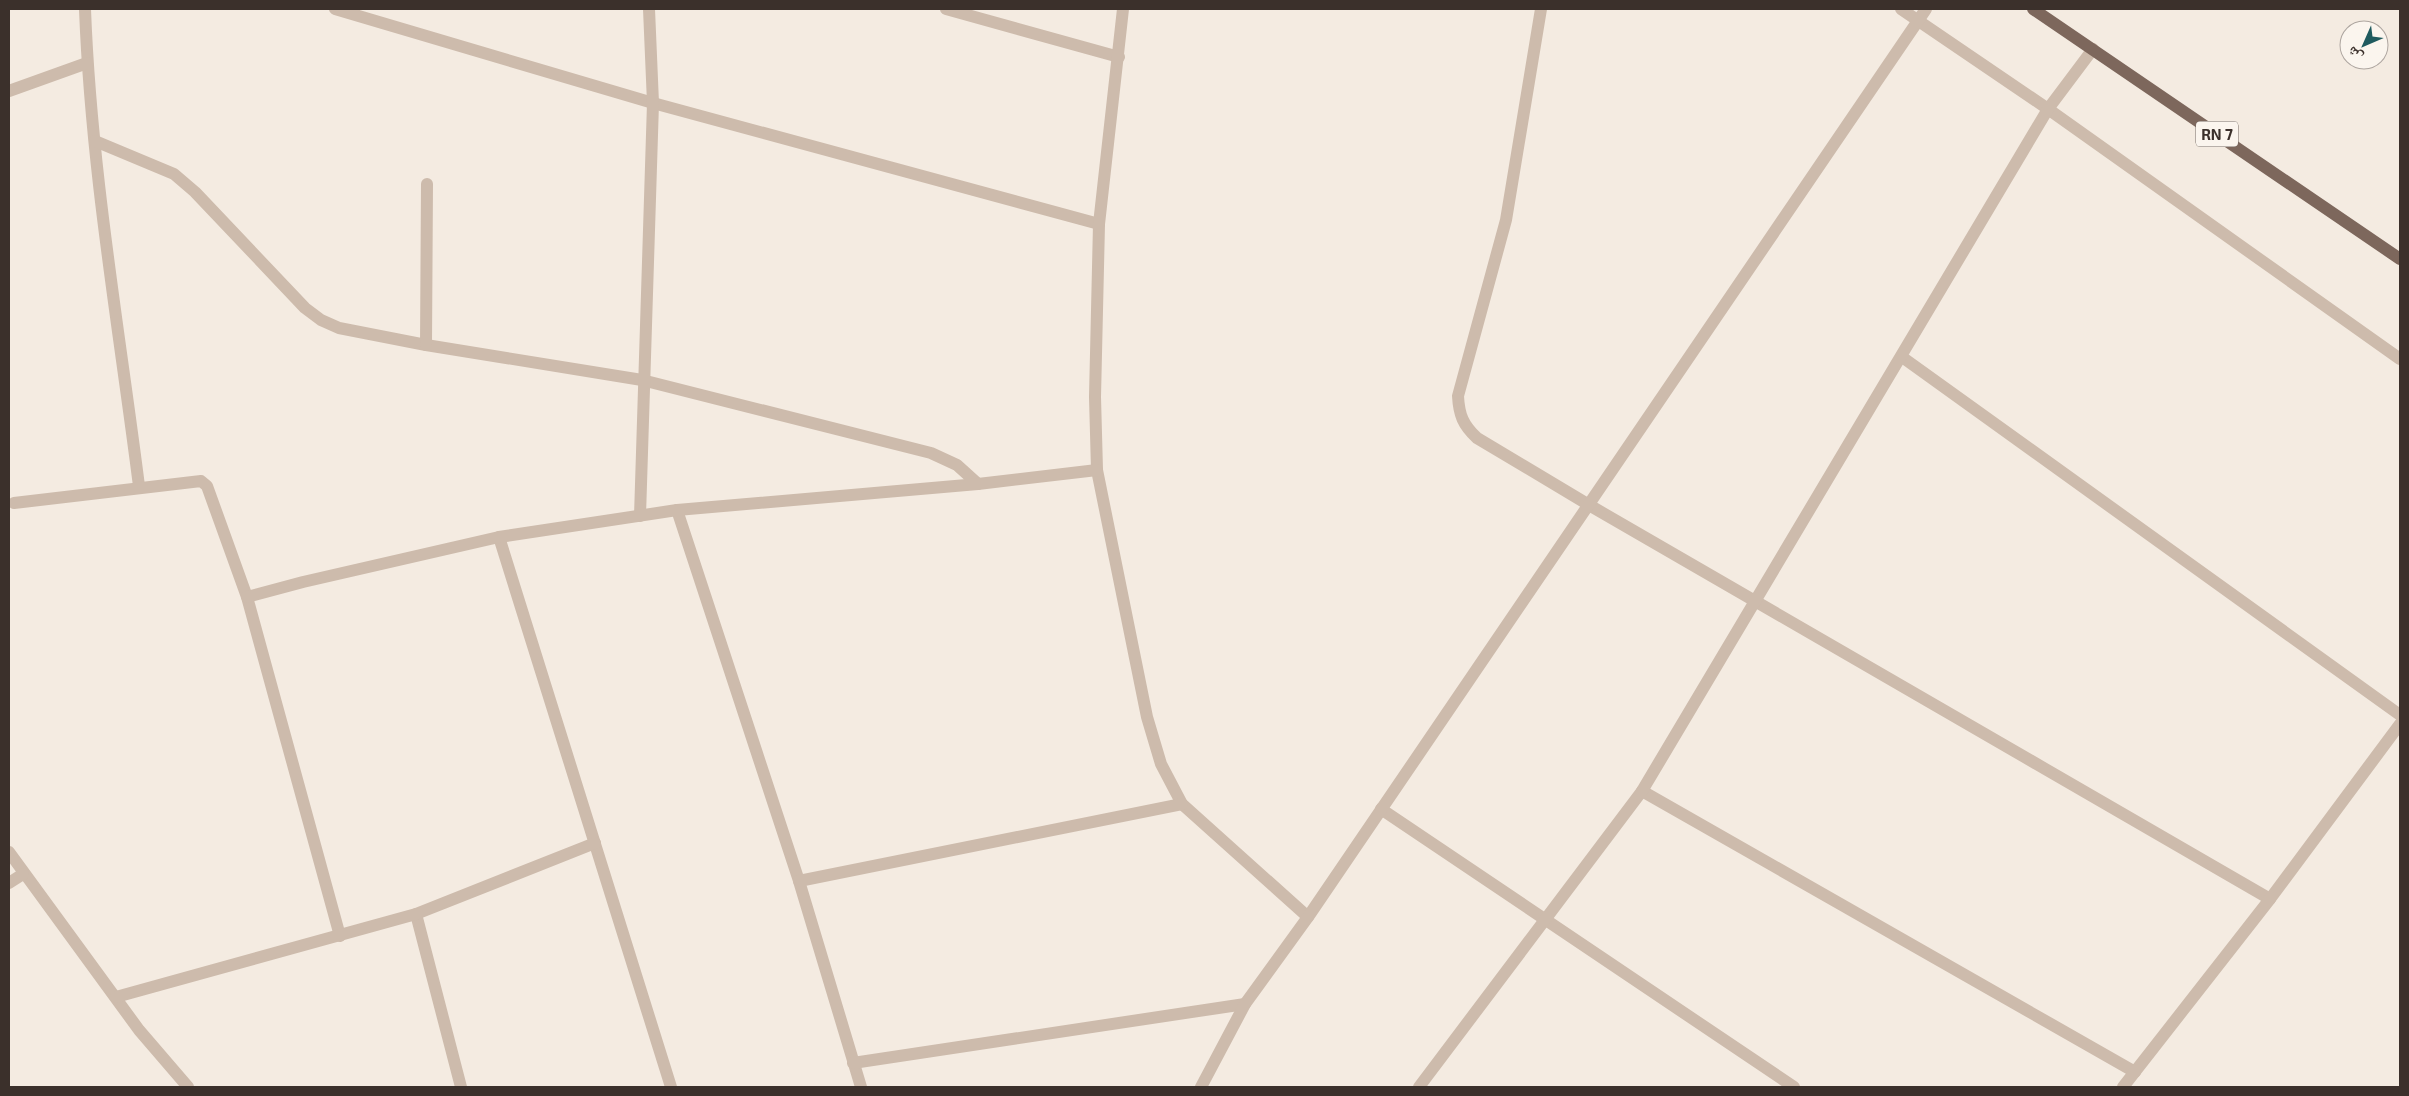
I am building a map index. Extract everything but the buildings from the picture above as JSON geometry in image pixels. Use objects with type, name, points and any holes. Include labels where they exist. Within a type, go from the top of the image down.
[{"type":"main road","name":"RN 7","points":[[2033,9],[2400,260]]},
{"type":"street","points":[[85,9],[87,63],[95,141],[139,486]]},
{"type":"street","points":[[335,9],[652,103],[1099,224]]},
{"type":"street","points":[[640,516],[642,380],[652,103],[649,9]]},
{"type":"street","points":[[946,9],[1119,57]]},
{"type":"street","points":[[1123,9],[1099,224],[1095,397],[1096,470],[1147,717],[1161,764],[1182,804],[1308,917]]},
{"type":"street","points":[[1541,9],[1506,220],[1458,396],[1459,415],[1466,427],[1477,438],[1589,506],[2270,899]]},
{"type":"street","points":[[1901,9],[1923,14],[2048,109],[2400,359]]},
{"type":"street","points":[[1201,1087],[1245,1004],[1308,917],[1923,14]]},
{"type":"street","points":[[1419,1087],[1642,792],[2048,109],[2093,49]]},
{"type":"street","points":[[9,91],[87,63]]},
{"type":"street","points":[[95,141],[174,174],[195,192],[304,308],[321,320],[339,328],[426,345],[642,380],[931,453],[957,465],[978,484]]},
{"type":"street","points":[[426,345],[427,184]]},
{"type":"street","points":[[1902,356],[2400,715]]},
{"type":"street","points":[[247,597],[499,537],[677,510],[978,484],[1096,470]]},
{"type":"street","points":[[14,503],[139,486],[201,481],[207,486],[247,597],[340,936]]},
{"type":"street","points":[[677,510],[799,880],[861,1087]]},
{"type":"street","points":[[499,537],[671,1087]]},
{"type":"street","points":[[2123,1087],[2270,899],[2400,724]]},
{"type":"street","points":[[1642,792],[2135,1072]]},
{"type":"street","points":[[799,880],[1182,804]]},
{"type":"street","points":[[1381,809],[1794,1087]]},
{"type":"street","points":[[116,997],[416,914],[595,843]]},
{"type":"street","points":[[9,852],[23,874],[139,1030],[188,1087]]},
{"type":"street","points":[[9,884],[23,874]]},
{"type":"street","points":[[416,914],[461,1087]]},
{"type":"street","points":[[853,1063],[1245,1004]]}]
